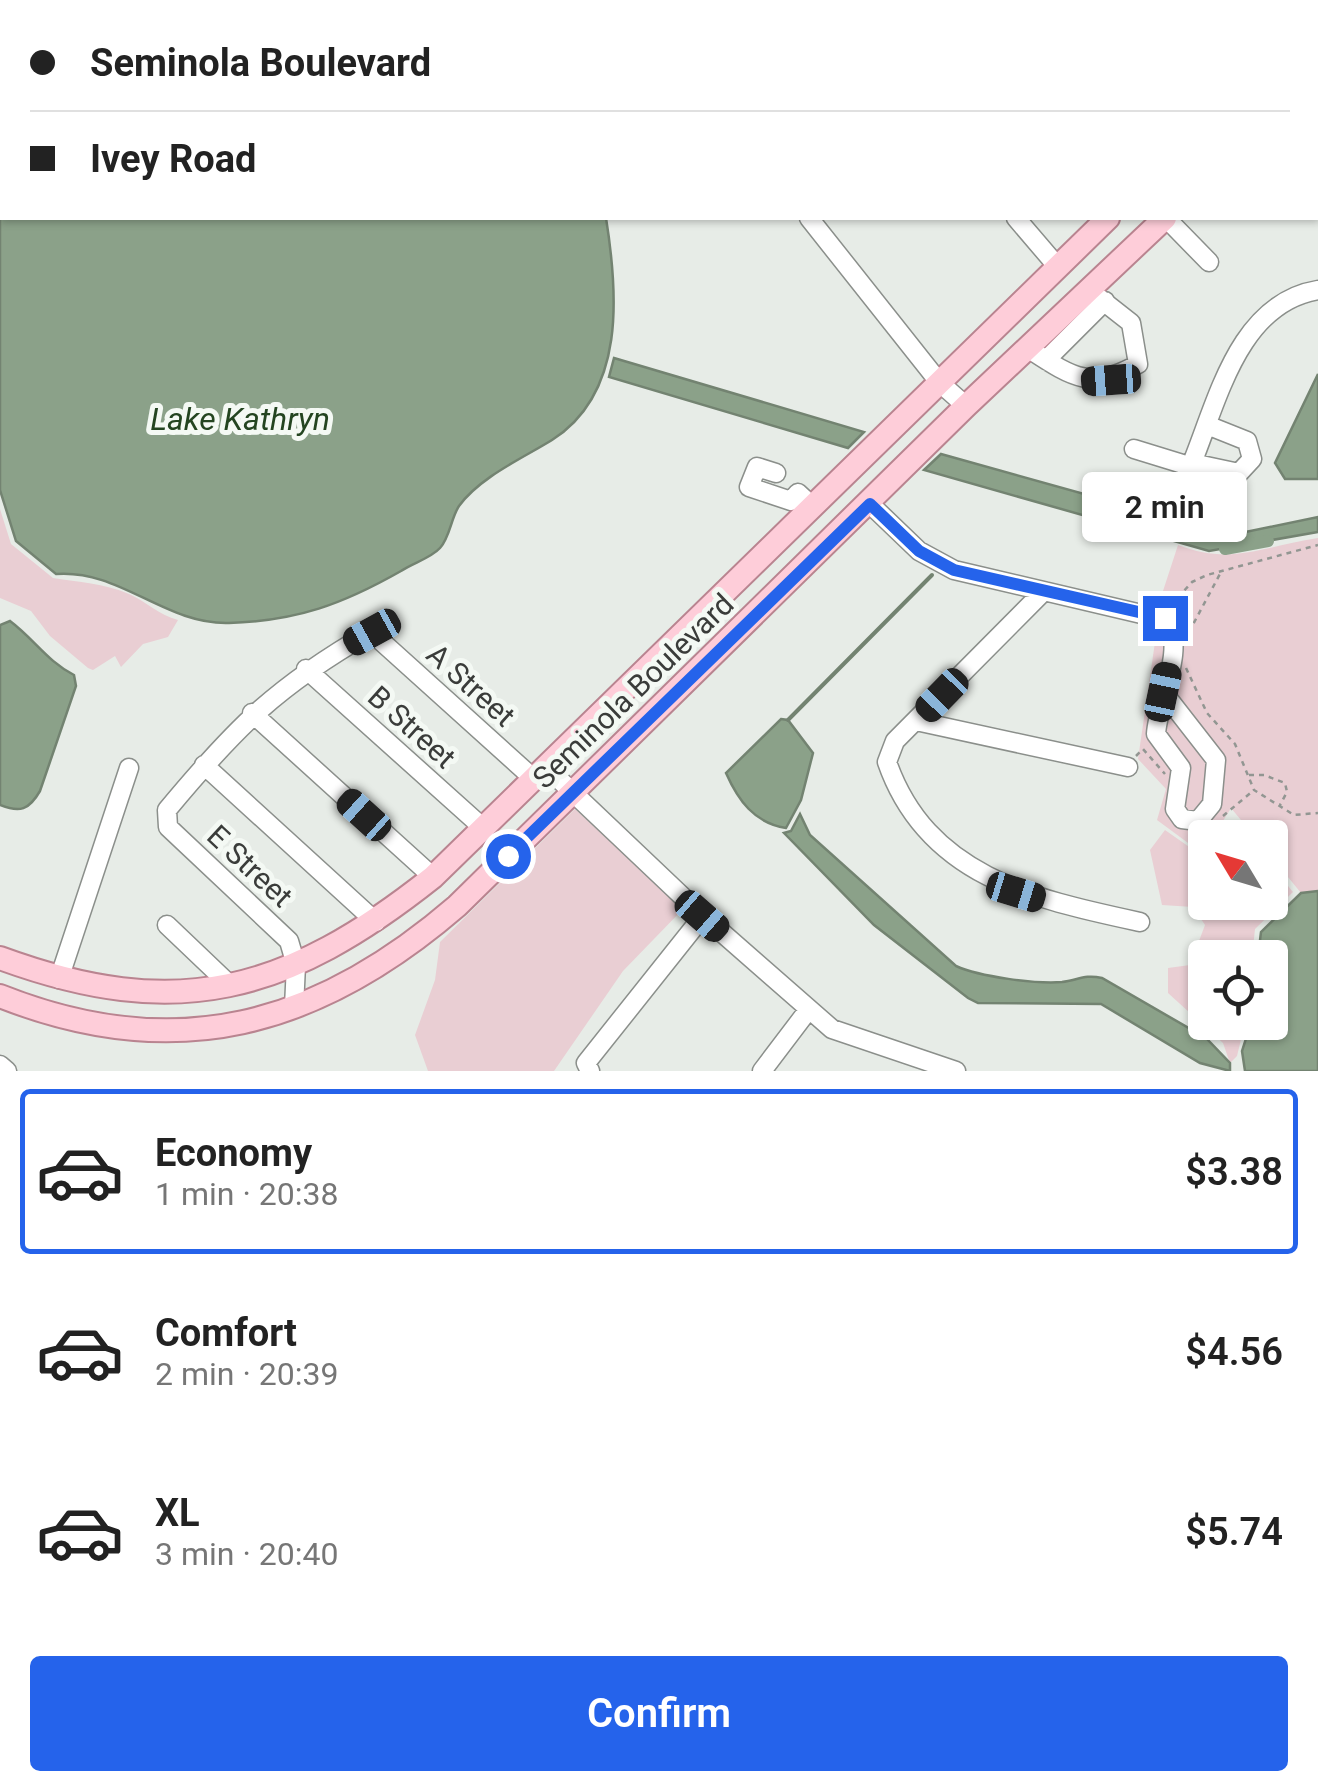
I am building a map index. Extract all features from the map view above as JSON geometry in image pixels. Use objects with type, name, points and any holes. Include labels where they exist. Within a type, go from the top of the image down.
[{"type":"main road","name":"Seminola Boulevard","points":[[0,958],[60,978],[156,994],[230,986],[296,966],[376,922],[432,878],[481,826],[540,773],[805,500],[940,382],[1106,220]]},
{"type":"main road","name":"Seminola Boulevard","points":[[0,996],[105,1026],[159,1032],[257,1019],[334,992],[402,954],[457,906],[966,406],[1038,354],[1097,296],[1163,220]]},
{"type":"street","points":[[812,220],[940,382],[966,406]]},
{"type":"street","points":[[1018,220],[1057,266]]},
{"type":"street","points":[[1167,220],[1209,262]]},
{"type":"street","points":[[1192,463],[1229,370],[1262,318],[1282,302],[1318,290]]},
{"type":"street","points":[[1038,354],[1087,381],[1111,380],[1138,364],[1131,323],[1097,296]]},
{"type":"street","points":[[1134,449],[1238,473],[1252,459],[1247,441],[1207,426]]},
{"type":"street","points":[[756,467],[796,483],[805,500],[791,501],[749,487],[756,467]]},
{"type":"street","points":[[870,504],[934,561],[954,570],[1161,616],[1174,636],[1163,692],[1156,734],[1181,768],[1173,804],[1182,818],[1198,821],[1212,804],[1215,756],[1163,692]]},
{"type":"street","points":[[1044,590],[895,740],[887,762],[897,791],[930,834],[992,880],[1016,892],[1140,922]]},
{"type":"street","name":"A Street","points":[[306,669],[372,632],[540,773],[572,793],[702,916],[832,1029],[857,1041],[940,1062],[956,1071]]},
{"type":"street","points":[[306,669],[252,713],[204,765],[376,922]]},
{"type":"street","name":"B Street","points":[[306,669],[481,826]]},
{"type":"street","points":[[252,713],[432,878]]},
{"type":"street","points":[[916,721],[1128,767]]},
{"type":"street","name":"E Street","points":[[204,765],[167,810],[168,826],[290,940],[296,966]]},
{"type":"street","points":[[60,978],[129,768]]},
{"type":"street","points":[[590,1071],[586,1063],[702,916]]},
{"type":"street","points":[[168,925],[230,986]]},
{"type":"street","points":[[294,1007],[296,966]]},
{"type":"street","points":[[762,1071],[810,1010]]},
{"type":"street","points":[[0,1066],[7,1071]]},
{"type":"path","points":[[1161,616],[1192,582],[1318,545]]},
{"type":"path","points":[[1184,639],[1221,572]]},
{"type":"path","points":[[1183,658],[1207,713],[1235,744],[1257,794],[1294,814],[1318,813]]},
{"type":"path","points":[[1247,775],[1264,775],[1285,783],[1287,792],[1279,808]]},
{"type":"shaded area","points":[[0,509],[11,544],[53,578],[100,585],[135,597],[178,620],[168,637],[143,644],[121,667],[115,656],[93,670],[88,668],[50,636],[31,611],[0,598]]},
{"type":"shaded area","points":[[1318,538],[1318,891],[1301,893],[1288,877],[1288,820],[1241,820],[1231,808],[1224,820],[1188,820],[1188,843],[1157,820],[1166,789],[1138,759],[1162,594],[1178,545],[1215,554],[1248,552]]},
{"type":"shaded area","points":[[575,809],[684,908],[623,971],[554,1071],[428,1071],[415,1035],[435,980],[440,942]]},
{"type":"shaded area","points":[[1165,830],[1188,846],[1188,907],[1162,905],[1150,850]]},
{"type":"shaded area","points":[[1202,920],[1264,920],[1255,929],[1254,940],[1199,940],[1205,925]]},
{"type":"shaded area","points":[[1188,965],[1188,1011],[1168,993],[1168,968]]},
{"type":"shaded area","points":[[1220,1040],[1241,1040],[1237,1056],[1230,1063]]},
{"type":"water","name":"Lake Kathryn","points":[[0,220],[606,220],[614,309],[605,369],[593,396],[576,420],[552,440],[490,477],[468,496],[436,552],[359,593],[319,609],[254,622],[206,621],[184,615],[101,580],[56,574],[16,541],[0,490]]},
{"type":"water","points":[[614,358],[864,432],[848,448],[609,377]]},
{"type":"water","points":[[1318,374],[1318,479],[1285,479],[1275,463]]},
{"type":"water","points":[[941,454],[1231,535],[1318,517],[1318,532],[1209,551],[924,470]]},
{"type":"water","points":[[10,621],[56,664],[74,675],[76,686],[40,791],[28,806],[19,809],[0,805],[0,625]]},
{"type":"water","points":[[781,719],[788,720],[813,753],[801,800],[786,828],[756,816],[726,773]]},
{"type":"water","points":[[800,814],[810,835],[956,966],[1023,981],[1102,978],[1188,1028],[1188,1040],[1208,1040],[1230,1063],[1230,1071],[1200,1063],[1101,1004],[978,1003],[968,998],[874,925],[784,833],[791,831]]},
{"type":"water","points":[[1318,891],[1318,1071],[1245,1071],[1242,1051],[1246,1040],[1288,1040],[1288,940],[1260,940],[1261,932],[1273,920],[1288,920],[1288,906],[1301,893]]},
{"type":"waterway","points":[[1225,549],[1268,541]]},
{"type":"waterway","points":[[788,720],[932,575]]},
{"type":"route","points":[[508,856],[870,504],[919,551],[954,570],[1165,618]]}]
